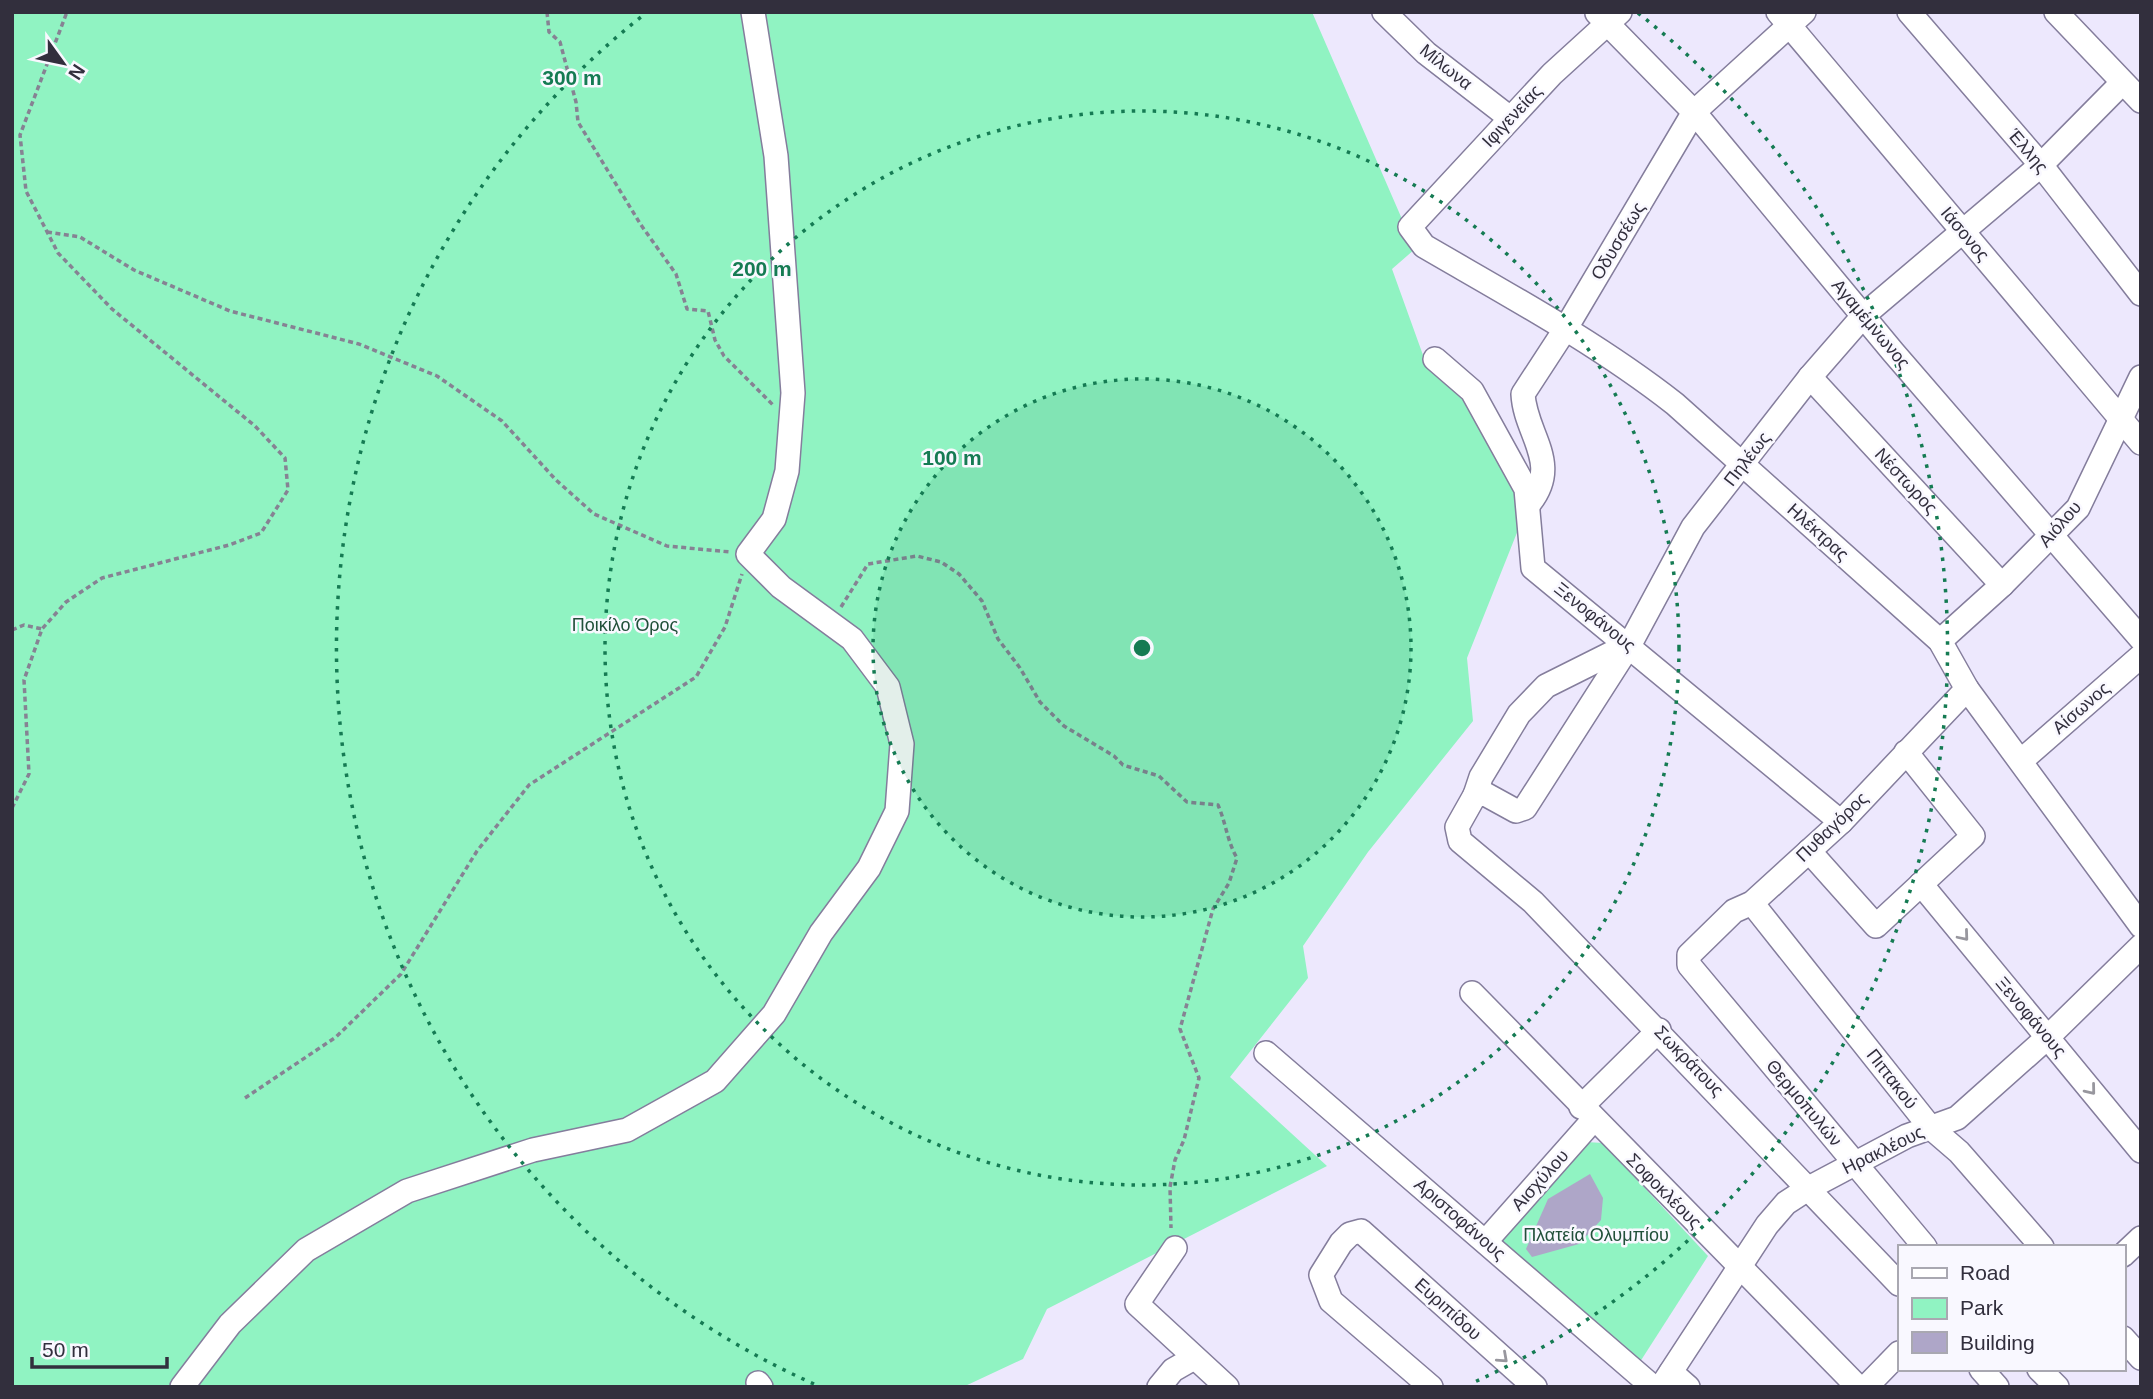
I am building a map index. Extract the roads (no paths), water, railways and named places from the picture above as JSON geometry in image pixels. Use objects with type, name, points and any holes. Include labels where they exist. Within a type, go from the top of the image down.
[{"type":"street","points":[[183,1387],[230,1324],[306,1250],[407,1191],[533,1150],[627,1130],[715,1081],[774,1014],[821,933],[869,868],[897,811],[902,744],[888,687],[852,639],[781,587],[748,554],[774,519],[788,471],[793,393],[776,156],[753,12]]},
{"type":"street","name":"Έλλης","points":[[1909,12],[2041,165],[2141,294]]},
{"type":"street","points":[[2056,12],[2141,101]]},
{"type":"street","name":"Μίλωνα","points":[[1387,13],[1426,53],[1510,118]]},
{"type":"street","name":"Ιφιγενείας","points":[[1410,227],[1608,16]]},
{"type":"street","name":"Αγαμέμνωνος","points":[[1608,16],[1694,112],[2141,639]]},
{"type":"street","name":"Οδυσσέως","points":[[1528,505],[1541,481],[1543,458],[1524,405],[1523,394],[1566,328],[1694,112],[1791,17]]},
{"type":"street","name":"Ιάσονος","points":[[1791,17],[1962,231],[2141,443]]},
{"type":"street","name":"Πηλέως","points":[[1475,795],[1485,794],[1516,811],[1525,808],[1630,644],[1693,527],[1810,377],[1864,315],[2041,165],[2122,83]]},
{"type":"street","name":"Ηλέκτρας","points":[[1410,227],[1424,246],[1566,328],[1646,382],[1940,641],[1968,689],[2141,926]]},
{"type":"street","name":"Ξενοφάνους","points":[[1435,359],[1472,391],[1526,489],[1533,568],[1630,644],[1841,821]]},
{"type":"street","name":"Νέστωρος","points":[[1810,377],[2002,585]]},
{"type":"street","name":"Αιόλου","points":[[1940,641],[2054,535],[2078,508],[2141,377]]},
{"type":"street","points":[[1475,795],[1481,777],[1519,714],[1546,687],[1630,644]]},
{"type":"street","name":"Αίσωνος","points":[[2022,760],[2141,656]]},
{"type":"street","name":"Πυθαγόρος","points":[[1689,955],[1734,911],[1752,903],[1841,821],[1968,689]]},
{"type":"street","points":[[1808,851],[1876,926],[1973,836],[1906,752]]},
{"type":"street","name":"Σωκράτους","points":[[1475,795],[1457,827],[1460,841],[1532,902],[1659,1030],[1898,1282]]},
{"type":"street","name":"Ξενοφάνους","points":[[1921,884],[2141,1151]]},
{"type":"street","name":"Πιττακού","points":[[1752,903],[1930,1127],[1959,1152],[2040,1245]]},
{"type":"street","name":"Ηρακλέους","points":[[1673,1382],[1767,1225],[1786,1203],[1855,1164],[1930,1127],[1957,1118],[2048,1037],[2141,946]]},
{"type":"street","name":"Θερμοπυλών","points":[[1689,955],[1689,965],[1923,1245]]},
{"type":"street","name":"Σοφοκλέους","points":[[1472,993],[1858,1387]]},
{"type":"street","name":"Αισχύλου","points":[[1486,1241],[1587,1113],[1659,1030]]},
{"type":"street","name":"Αριστοφάνους","points":[[1266,1053],[1653,1387]]},
{"type":"street","name":"Ευριπίδου","points":[[1431,1387],[1331,1301],[1321,1275],[1341,1243],[1350,1234],[1361,1231],[1535,1387]]},
{"type":"street","points":[[2125,1253],[2141,1238]]},
{"type":"street","points":[[1175,1248],[1137,1304],[1227,1387]]},
{"type":"street","points":[[2125,1340],[2141,1358]]},
{"type":"street","points":[[1866,1387],[1898,1354]]},
{"type":"street","points":[[1159,1387],[1173,1370],[1194,1358]]},
{"type":"street","points":[[1983,1371],[1997,1387]]},
{"type":"street","points":[[2041,1371],[2057,1387]]},
{"type":"park label","name":"Ποικίλο Όρος","points":[[625,625]]},
{"type":"park label","name":"Πλατεία Ολυμπίου","points":[[1596,1235]]}]
